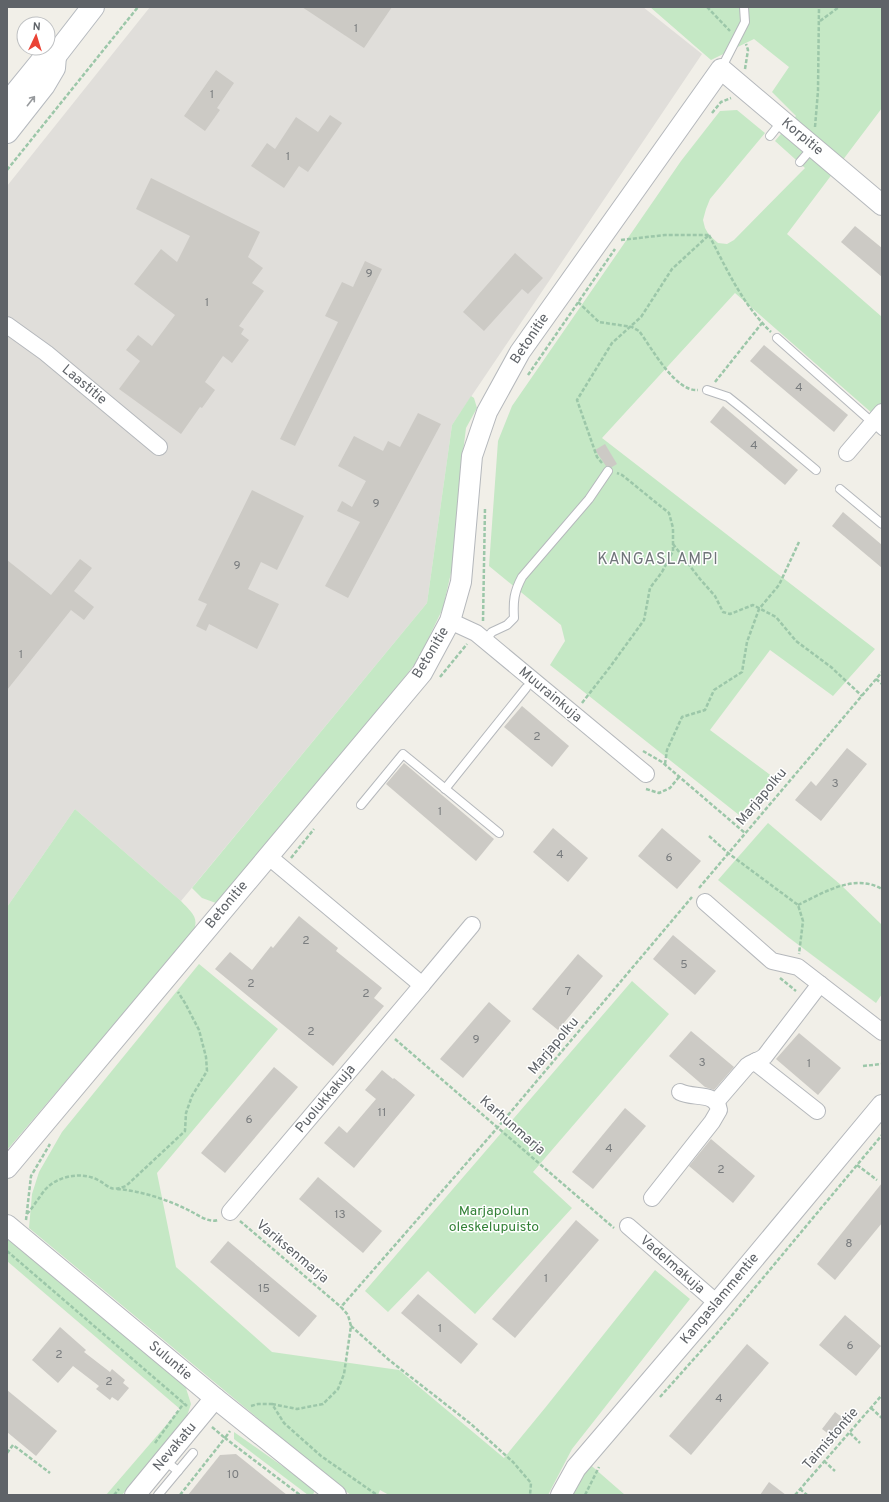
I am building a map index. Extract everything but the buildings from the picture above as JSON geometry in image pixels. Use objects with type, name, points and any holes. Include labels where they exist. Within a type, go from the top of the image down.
[{"type":"main road","points":[[56,55],[93,7]]},
{"type":"main road","points":[[7,104],[42,61],[55,56],[54,68],[44,85],[7,132]]},
{"type":"street","name":"Korpitie","points":[[721,69],[782,120],[814,140],[882,204]]},
{"type":"street","name":"Betonitie","points":[[7,1168],[422,673],[450,621],[461,582],[472,456],[487,412],[520,352],[721,69]]},
{"type":"street","name":"Laastitie","points":[[7,325],[46,354],[159,447]]},
{"type":"street","points":[[847,453],[879,422]]},
{"type":"street","name":"Muurainkuja","points":[[450,621],[480,637],[646,774]]},
{"type":"street","points":[[268,856],[422,985]]},
{"type":"street","points":[[698,896],[772,961],[798,967],[882,1032]]},
{"type":"street","name":"Puolukkakuja","points":[[230,1212],[472,925]]},
{"type":"street","points":[[716,1102],[750,1063],[766,1056],[820,984]]},
{"type":"street","points":[[756,1061],[760,1066],[817,1111]]},
{"type":"street","points":[[652,1198],[717,1116],[719,1110],[716,1102],[711,1098],[685,1095],[680,1092]]},
{"type":"street","name":"Kangaslammentie","points":[[561,1495],[576,1468],[717,1304],[882,1105]]},
{"type":"street","name":"Vadelmakuja","points":[[628,1226],[717,1304]]},
{"type":"street","name":"Suluntie","points":[[10,1228],[333,1494]]},
{"type":"street","name":"Nevakatu","points":[[135,1495],[171,1466],[199,1417],[215,1398]]},
{"type":"lane","points":[[721,69],[745,22],[744,7]]},
{"type":"lane","points":[[770,136],[782,120]]},
{"type":"lane","points":[[800,162],[814,140]]},
{"type":"lane","points":[[777,338],[879,422]]},
{"type":"lane","points":[[708,390],[728,397],[816,470]]},
{"type":"lane","points":[[480,637],[507,625],[514,618],[513,602],[516,589],[522,577],[589,499],[608,471]]},
{"type":"lane","points":[[840,489],[882,524]]},
{"type":"lane","points":[[445,789],[526,688]]},
{"type":"lane","points":[[361,805],[402,754],[499,833]]},
{"type":"lane","name":"Nevakatu","points":[[171,1466],[193,1453]]},
{"type":"lane","points":[[158,1495],[171,1466]]},
{"type":"path","points":[[7,170],[138,7]]},
{"type":"path","points":[[707,7],[717,19],[745,43],[748,50],[745,67],[749,77],[732,98],[722,102],[708,116]]},
{"type":"path","points":[[814,140],[818,92],[819,7]]},
{"type":"path","points":[[819,21],[838,7]]},
{"type":"path","points":[[526,378],[626,234]]},
{"type":"path","points":[[621,240],[665,234],[709,235]]},
{"type":"path","points":[[709,235],[740,295],[762,323],[777,338]]},
{"type":"path","points":[[582,703],[644,620],[650,588],[662,572],[673,551],[673,528],[669,513],[622,475],[608,471],[597,457],[577,400],[612,343],[632,327],[641,317],[672,268],[709,235]]},
{"type":"path","points":[[578,302],[599,322],[632,327],[639,331],[666,368],[682,386],[695,390],[708,390],[762,323]]},
{"type":"path","points":[[439,678],[480,637],[483,625],[485,506]]},
{"type":"path","points":[[665,764],[667,750],[682,717],[704,710],[714,690],[742,672],[747,642],[759,609],[779,586],[799,542]]},
{"type":"path","points":[[673,544],[715,596],[723,612],[730,614],[753,605],[776,617],[796,641],[830,667],[862,696]]},
{"type":"path","name":"Marjapolku","points":[[342,1307],[698,896],[728,853],[882,672]]},
{"type":"path","points":[[876,679],[882,684]]},
{"type":"path","points":[[296,864],[290,859],[315,829]]},
{"type":"path","points":[[709,836],[728,853],[798,905],[802,921],[798,967]]},
{"type":"path","points":[[798,905],[841,885],[861,883],[875,885],[882,889]]},
{"type":"path","points":[[117,1189],[126,1186],[185,1131],[186,1113],[192,1096],[207,1071],[206,1057],[199,1030],[178,992],[183,986]]},
{"type":"path","name":"Karhunmarja","points":[[384,1029],[617,1230],[628,1226]]},
{"type":"path","points":[[863,1066],[882,1064]]},
{"type":"path","points":[[10,1228],[26,1219],[31,1176],[51,1142]]},
{"type":"path","points":[[857,1165],[877,1180]]},
{"type":"path","points":[[27,1214],[51,1184],[73,1175],[88,1176],[98,1180],[108,1188],[129,1190],[156,1198],[185,1209],[205,1219],[214,1221],[224,1217],[230,1212]]},
{"type":"path","name":"Variksenmarja","points":[[230,1212],[342,1307]]},
{"type":"path","points":[[7,1251],[199,1417],[300,1495]]},
{"type":"path","points":[[272,1404],[297,1409],[323,1404],[338,1389],[344,1374],[351,1326],[348,1315],[342,1307]]},
{"type":"path","points":[[351,1326],[389,1360],[471,1424],[513,1462],[531,1483],[530,1495]]},
{"type":"path","name":"Taimistontie","points":[[795,1495],[882,1396]]},
{"type":"path","points":[[871,1408],[882,1418]]},
{"type":"path","points":[[850,1433],[860,1442]]},
{"type":"path","points":[[180,1495],[225,1438]]},
{"type":"path","points":[[7,1453],[13,1445],[50,1473]]},
{"type":"path","points":[[824,1461],[835,1471]]},
{"type":"path","points":[[800,1489],[806,1495]]},
{"type":"shaded area","points":[[150,7],[643,7],[702,54],[452,425],[427,603],[181,901],[75,809],[7,907],[7,186]]},
{"type":"green space","points":[[650,7],[882,7],[882,108],[787,234],[882,317],[882,403],[873,414],[735,293],[602,438],[875,649],[833,696],[770,650],[710,730],[773,777],[739,815],[550,665],[565,641],[561,625],[489,566],[498,441],[512,406],[681,161],[720,111],[737,110],[765,133],[710,199],[703,220],[709,235],[718,243],[727,244],[734,240],[805,168],[775,141],[796,116],[772,92],[789,67],[754,39],[711,60]]},
{"type":"green space","points":[[471,396],[474,398],[477,408],[466,428],[459,485],[455,555],[443,608],[418,660],[356,739],[216,903],[202,898],[192,888],[427,603],[452,425]]},
{"type":"green space","points":[[75,809],[181,901],[194,916],[195,928],[7,1150],[7,907]]},
{"type":"green space","points":[[768,823],[841,885],[882,925],[882,994],[876,1003],[788,937],[718,880]]},
{"type":"green space","points":[[199,964],[278,1029],[157,1173],[176,1267],[272,1352],[399,1370],[504,1458],[655,1270],[690,1299],[572,1449],[548,1495],[389,1495],[380,1490],[378,1495],[351,1495],[323,1475],[254,1415],[29,1228],[32,1194],[39,1172],[62,1132]]},
{"type":"green space","name":"Marjapolun oleskelupuisto","points":[[632,981],[669,1014],[533,1172],[572,1208],[475,1314],[428,1271],[388,1312],[365,1291]]},
{"type":"green space","points":[[7,1239],[11,1239],[185,1385],[191,1404],[187,1416],[122,1495],[106,1495],[180,1409],[7,1261]]},
{"type":"green space","points":[[234,1432],[315,1489],[313,1495],[308,1495],[234,1439]]},
{"type":"green space","points":[[586,1461],[625,1495],[569,1495]]},
{"type":"district","name":"KANGASLAMPI","points":[[658,560]]}]
